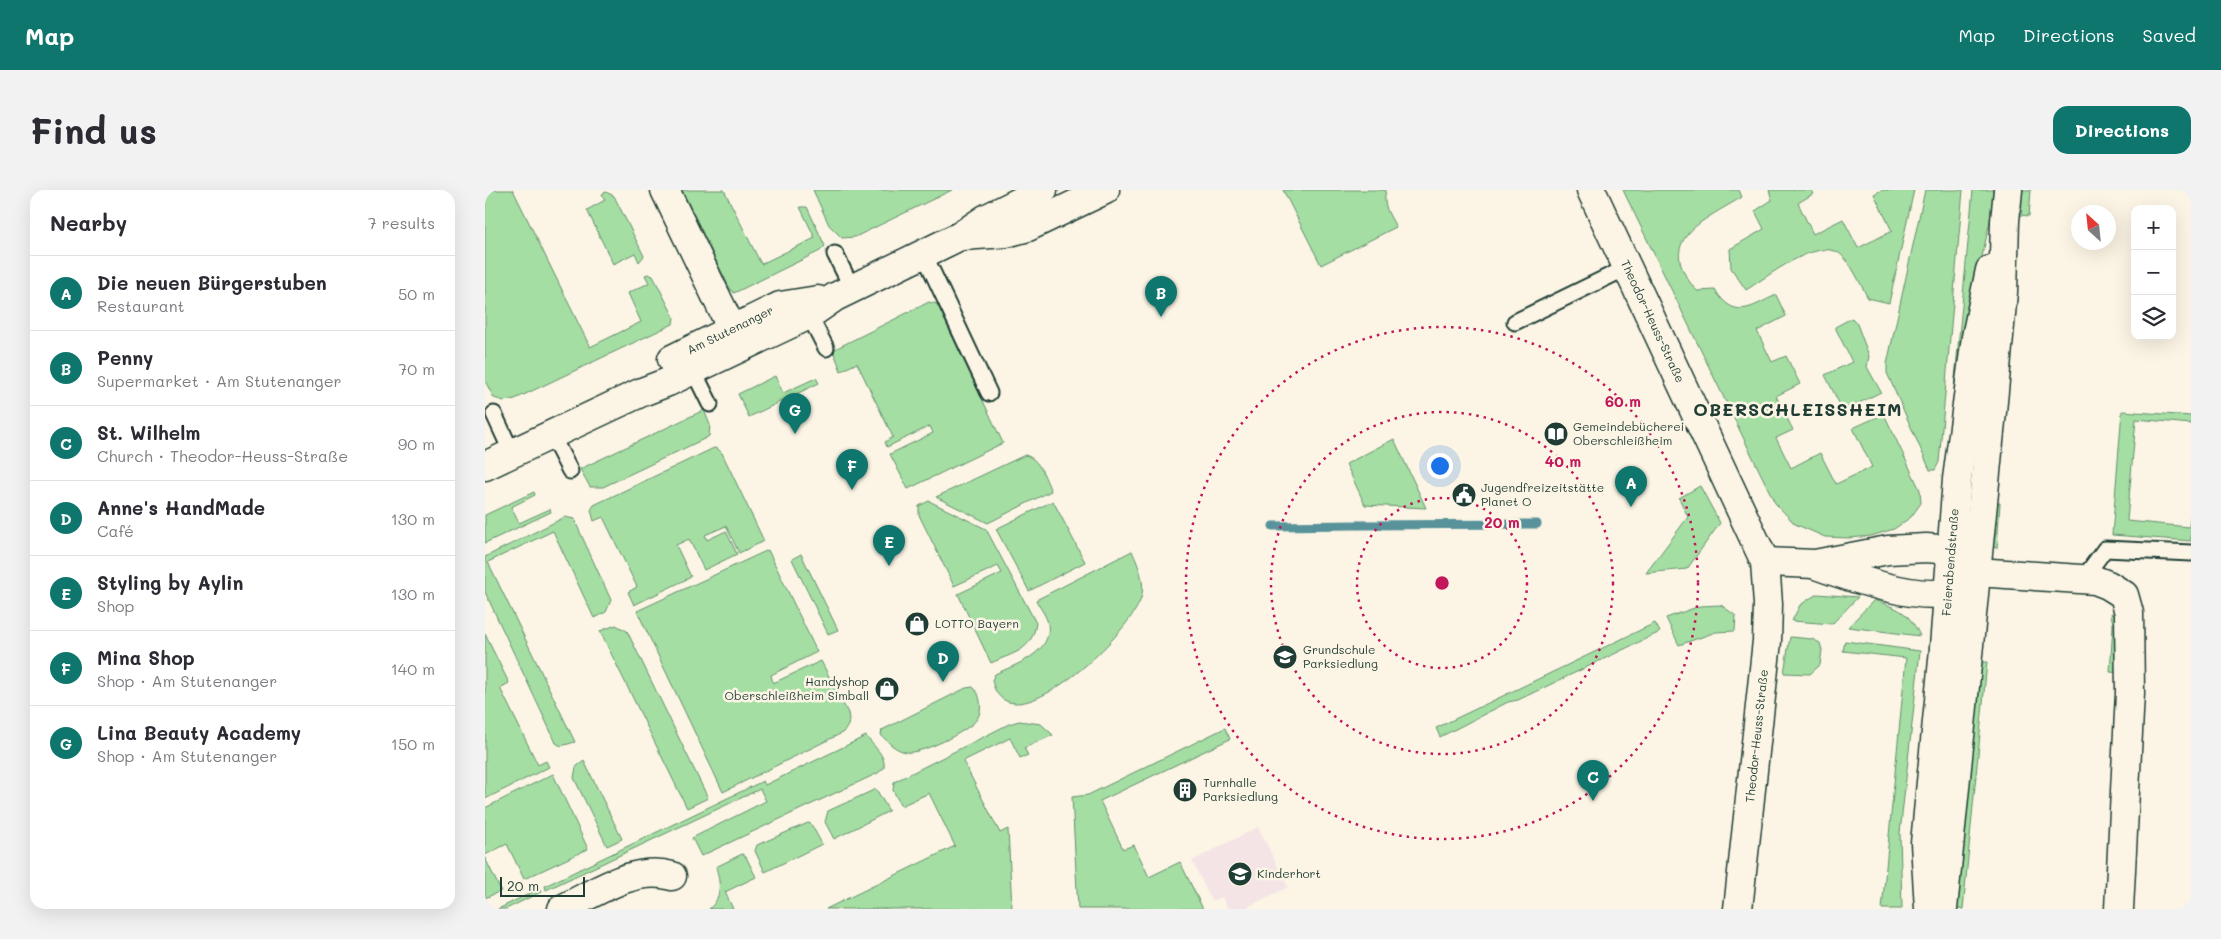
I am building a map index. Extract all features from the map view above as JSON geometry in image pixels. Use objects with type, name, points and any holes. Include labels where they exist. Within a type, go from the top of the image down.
[{"type":"street","points":[[665,190],[737,338]]},
{"type":"street","name":"Am Stutenanger","points":[[642,392],[668,361],[809,315],[843,293],[960,236],[987,218],[1043,190]]},
{"type":"street","name":"Am Stutenanger","points":[[960,236],[1006,233],[1027,227],[1105,190]]},
{"type":"street","name":"Theodor-Heuss-Straße","points":[[1591,190],[1765,562],[1768,604],[1767,641],[1738,909]]},
{"type":"street","name":"Feierabendstraße","points":[[1943,909],[2003,292],[2005,221],[2009,190]]},
{"type":"street","name":"Feierabendstraße","points":[[1929,909],[1925,843],[1957,479],[1976,337],[1990,271],[2005,221]]},
{"type":"street","name":"Am Stutenanger","points":[[485,466],[693,370],[781,306],[843,293]]},
{"type":"street","points":[[1765,562],[1815,564],[1888,550],[1927,548],[1952,550],[1976,572],[1948,592],[1918,594],[1850,577],[1815,564]]},
{"type":"street","name":"Feierabendstraße","points":[[1976,572],[2083,578],[2108,585],[2124,595],[2129,613],[2130,693],[2119,909]]},
{"type":"street","points":[[562,909],[633,876],[660,873],[672,876]]},
{"type":"lane","points":[[835,254],[843,293]]},
{"type":"lane","points":[[924,254],[989,393]]},
{"type":"lane","points":[[1515,322],[1626,268]]},
{"type":"lane","points":[[809,315],[826,348]]},
{"type":"lane","points":[[693,370],[709,404]]},
{"type":"lane","points":[[494,414],[512,453]]},
{"type":"lane","points":[[551,434],[570,471]]},
{"type":"lane","points":[[2083,578],[2105,549],[2191,553]]},
{"type":"shaded area","name":"Kinderhort","points":[[1258,827],[1288,887],[1243,909],[1228,909],[1222,897],[1212,901],[1192,861]]},
{"type":"green space","points":[[485,190],[513,190],[590,347],[641,322],[628,293],[649,283],[645,275],[648,274],[653,276],[674,317],[673,324],[515,399],[504,401],[494,398],[485,381]]},
{"type":"green space","points":[[682,190],[724,190],[761,264],[815,238],[800,207],[807,207],[825,246],[820,251],[734,293],[730,289]]},
{"type":"green space","points":[[813,190],[952,190],[855,237],[842,238],[829,225]]},
{"type":"green space","points":[[1283,190],[1386,190],[1386,205],[1396,227],[1321,265]]},
{"type":"green space","points":[[1623,190],[1739,190],[1742,197],[1712,215],[1688,234],[1681,245],[1680,258],[1684,273],[1697,291],[1715,290],[1729,305],[1736,308],[1750,307],[1776,295],[1786,316],[1757,331],[1772,362],[1786,356],[1800,384],[1776,396],[1793,430],[1776,438],[1791,468],[1820,453],[1836,484],[1872,467],[1853,428],[1884,414],[1920,490],[1921,503],[1911,517],[1894,529],[1871,536],[1849,538],[1825,537],[1795,524],[1775,503]]},
{"type":"green space","points":[[1769,190],[1811,190],[1813,194],[1798,203],[1813,234],[1843,219],[1858,248],[1892,231],[1874,194],[1882,190],[1914,190],[1889,303],[1868,298],[1848,262],[1839,253],[1829,250],[1817,251],[1791,261],[1746,290],[1731,268],[1730,249],[1764,229],[1755,211],[1772,200]]},
{"type":"green space","points":[[1925,190],[1963,190],[1939,462],[1935,470],[1930,470],[1887,373],[1887,364]]},
{"type":"green space","points":[[1973,190],[1994,190],[1990,221],[1967,324],[1947,462]]},
{"type":"green space","points":[[2022,190],[2031,190],[2029,216],[2020,215]]},
{"type":"green space","points":[[606,192],[614,196],[644,256],[639,262],[635,253],[613,264],[587,210],[605,200],[602,194]]},
{"type":"green space","points":[[929,302],[937,304],[1003,443],[908,489],[890,454],[933,433],[930,426],[887,447],[885,442],[893,437],[857,363],[841,371],[833,350]]},
{"type":"green space","points":[[1852,318],[1857,324],[1869,356],[1867,367],[1881,392],[1843,411],[1825,375],[1852,362],[1835,327]]},
{"type":"green space","points":[[775,376],[783,393],[816,378],[819,383],[749,417],[738,394]]},
{"type":"green space","points":[[704,410],[710,425],[709,436],[603,487],[590,487],[580,469]]},
{"type":"green space","points":[[2122,411],[2191,416],[2191,424],[2136,419],[2127,521],[2189,527],[2191,510],[2191,541],[2112,535]]},
{"type":"green space","points":[[1394,439],[1426,508],[1365,505],[1346,464]]},
{"type":"green space","points":[[714,448],[722,453],[764,541],[739,553],[726,526],[705,535],[707,540],[726,531],[737,554],[704,570],[689,539],[676,545],[691,577],[634,605],[628,592],[637,587],[603,517],[594,521],[591,510],[594,505]]},
{"type":"green space","points":[[1025,455],[1035,460],[1051,491],[988,523],[936,497]]},
{"type":"green space","points":[[1700,486],[1720,523],[1687,569],[1646,573],[1688,517],[1679,498]]},
{"type":"green space","points":[[534,492],[535,495],[511,507],[519,523],[550,509],[551,512],[485,543],[485,515]]},
{"type":"green space","points":[[929,501],[986,529],[1036,623],[1031,640],[1015,653],[991,663],[958,594],[1002,573],[998,566],[954,586],[919,515],[919,506]]},
{"type":"green space","points":[[1053,501],[1085,562],[1029,591],[996,529]]},
{"type":"green space","points":[[1993,503],[2000,503],[1997,548],[1990,544]]},
{"type":"green space","points":[[565,517],[574,519],[611,600],[606,612],[594,618],[553,531],[488,562],[575,742],[561,746],[556,743],[485,592],[485,557]]},
{"type":"green space","points":[[768,550],[817,652],[771,675],[773,683],[821,661],[848,713],[849,722],[842,733],[723,792],[637,611]]},
{"type":"green space","points":[[1132,551],[1141,574],[1143,586],[1141,598],[1133,614],[1116,635],[1094,658],[1069,679],[1043,695],[1020,703],[1002,699],[992,680],[995,674],[1022,662],[1039,650],[1045,643],[1048,634],[1048,624],[1036,600]]},
{"type":"green space","points":[[801,554],[838,630],[828,634],[792,559]]},
{"type":"green space","points":[[1817,594],[1858,597],[1832,624],[1792,621],[1800,605]]},
{"type":"green space","points":[[1874,600],[1890,606],[1907,616],[1916,627],[1920,636],[1848,627]]},
{"type":"green space","points":[[1721,605],[1736,616],[1735,631],[1716,632],[1679,645],[1666,618],[1700,606]]},
{"type":"green space","points":[[2111,613],[2115,615],[2119,637],[2120,673],[2110,672],[2113,625]]},
{"type":"green space","points":[[1655,623],[1660,632],[1518,700],[1508,702],[1440,737],[1436,728]]},
{"type":"green space","points":[[616,625],[627,631],[708,798],[687,808],[600,631]]},
{"type":"green space","points":[[485,634],[509,683],[500,688],[538,765],[546,761],[549,767],[485,799]]},
{"type":"green space","points":[[1790,637],[1812,639],[1820,643],[1822,650],[1820,665],[1810,674],[1784,673]]},
{"type":"green space","points":[[1845,641],[1920,651],[1900,833],[1902,909],[1882,909],[1906,658],[1843,651]]},
{"type":"green space","points":[[1978,662],[1987,662],[1963,909],[1956,909]]},
{"type":"green space","points":[[973,687],[979,698],[979,715],[972,724],[955,736],[922,750],[906,752],[895,748],[881,735],[882,730],[966,688]]},
{"type":"green space","points":[[1019,721],[1041,724],[1053,735],[1024,748],[1028,755],[1020,758],[1010,738],[963,761],[1000,833],[1008,829],[1012,909],[826,909],[955,846],[929,793],[901,806],[893,790],[894,782],[1009,724]]},
{"type":"green space","points":[[1225,728],[1230,739],[1100,801],[1123,849],[1134,845],[1149,877],[1180,862],[1203,909],[1078,909],[1072,797],[1088,795]]},
{"type":"green space","points":[[866,736],[883,759],[884,768],[878,773],[701,856],[692,838],[766,801],[760,789],[546,890],[545,886],[763,781],[765,785]]},
{"type":"green space","points":[[584,761],[622,839],[607,846],[574,778],[576,767]]},
{"type":"green space","points":[[553,774],[588,849],[524,879],[507,844],[485,855],[485,808]]},
{"type":"green space","points":[[876,789],[889,811],[834,839],[825,822],[828,811]]},
{"type":"green space","points":[[808,823],[811,824],[822,844],[765,872],[755,851],[757,845]]},
{"type":"green space","points":[[742,854],[746,857],[756,877],[725,892],[733,909],[709,909],[717,899],[719,889],[716,867]]},
{"type":"green space","points":[[485,858],[501,891],[485,898]]},
{"type":"green space","points":[[539,889],[541,892],[506,909],[498,909]]},
{"type":"waterway","points":[[1359,525],[1537,524]]},
{"type":"waterway","points":[[1273,526],[1357,525]]},
{"type":"place","name":"Penny","points":[[1161,317]]},
{"type":"place","name":"Lina Beauty Academy","points":[[795,434]]},
{"type":"place","name":"Gemeindebücherei Oberschleißheim","points":[[1556,434]]},
{"type":"place","name":"Mina Shop","points":[[852,490]]},
{"type":"place","name":"Jugendfreizeitstätte Planet O","points":[[1464,495]]},
{"type":"place","name":"Die neuen Bürgerstuben","points":[[1631,507]]},
{"type":"place","name":"Styling by Aylin","points":[[889,566]]},
{"type":"place","name":"LOTTO Bayern","points":[[917,624]]},
{"type":"place","name":"Grundschule Parksiedlung","points":[[1285,657]]},
{"type":"place","name":"Anne's HandMade","points":[[943,682]]},
{"type":"place","name":"Handyshop Oberschleißheim Simball","points":[[887,689]]},
{"type":"place","name":"Turnhalle Parksiedlung","points":[[1185,790]]},
{"type":"place","name":"St. Wilhelm","points":[[1593,801]]},
{"type":"place","name":"Kinderhort","points":[[1240,874]]},
{"type":"district","name":"OBERSCHLEISSHEIM","points":[[1798,410]]}]
